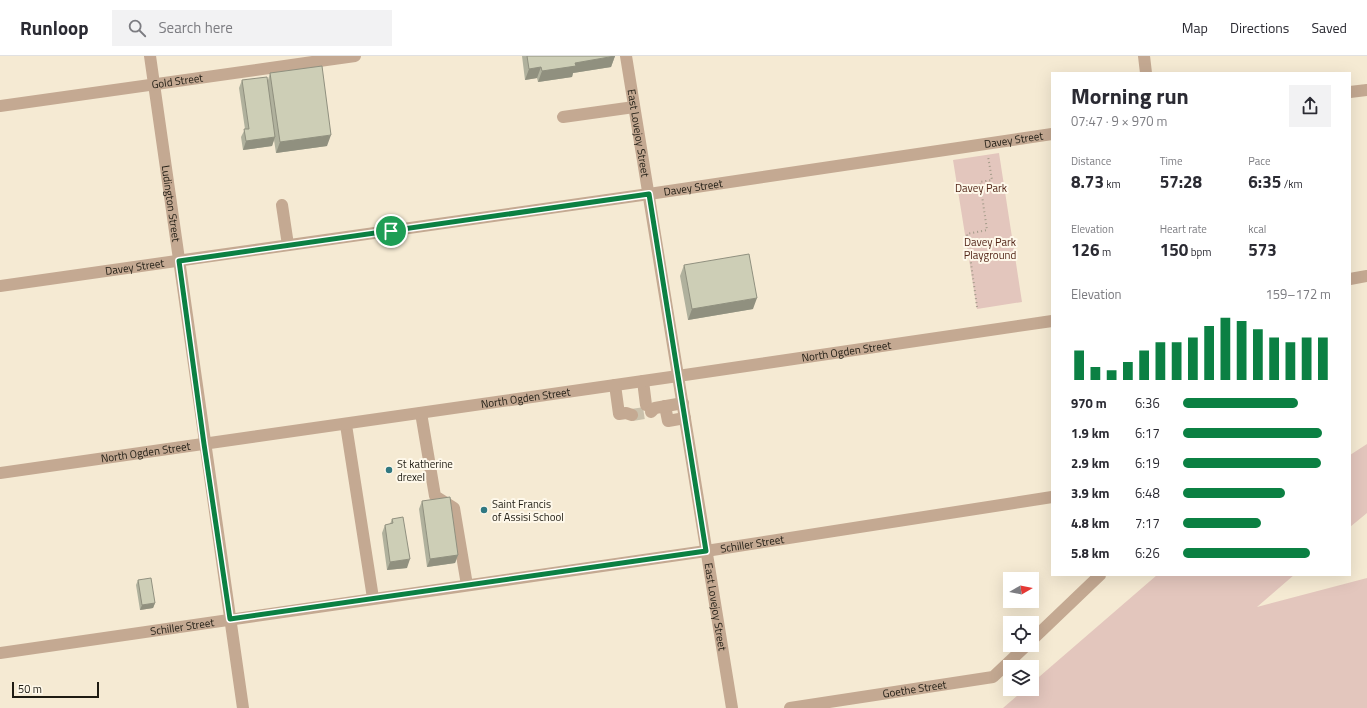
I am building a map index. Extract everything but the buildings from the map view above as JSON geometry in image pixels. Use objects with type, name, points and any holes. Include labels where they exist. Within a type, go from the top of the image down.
[{"type":"street","name":"Ludington Street","points":[[150,56],[204,444],[243,708]]},
{"type":"street","name":"Gold Street","points":[[0,106],[355,56]]},
{"type":"street","name":"East Lovejoy Street","points":[[626,56],[732,708]]},
{"type":"street","points":[[1144,56],[1146,72]]},
{"type":"street","points":[[1351,92],[1367,90]]},
{"type":"street","points":[[562,117],[634,108]]},
{"type":"street","name":"Davey Street","points":[[0,286],[649,194],[1051,134]]},
{"type":"street","points":[[282,205],[288,245]]},
{"type":"street","points":[[1351,279],[1367,276]]},
{"type":"street","name":"North Ogden Street","points":[[0,474],[346,425],[1051,321]]},
{"type":"street","points":[[643,381],[653,407],[668,421],[685,418]]},
{"type":"street","points":[[615,385],[619,414],[629,412]]},
{"type":"street","points":[[653,407],[683,403]]},
{"type":"street","points":[[421,413],[435,496],[454,508],[467,585]]},
{"type":"street","points":[[346,425],[373,598]]},
{"type":"street","name":"Schiller Street","points":[[0,653],[706,551],[1051,497]]},
{"type":"street","points":[[1039,633],[1099,576]]},
{"type":"street","name":"Goethe Street","points":[[790,708],[993,677],[1020,652]]},
{"type":"path","points":[[977,307],[967,234],[987,230],[980,182],[992,180],[988,156]]},
{"type":"green space","name":"Davey Park","points":[[999,153],[1022,302],[977,309],[953,160]]},
{"type":"green space","points":[[1367,444],[1367,513],[1351,526],[1351,454]]},
{"type":"green space","points":[[1156,576],[1293,576],[1257,607],[1367,578],[1367,708],[1003,708],[1017,696],[1039,696],[1039,677]]},
{"type":"tunnel","points":[[632,415],[651,412]]},
{"type":"place","name":"St katherine drexel","points":[[389,470]]},
{"type":"place","name":"Saint Francis of Assisi School","points":[[484,510]]},
{"type":"route","points":[[649,194],[706,551],[230,619],[179,261],[391,231],[649,194]]},
{"type":"park label","name":"Davey Park Playground","points":[[990,248]]}]
